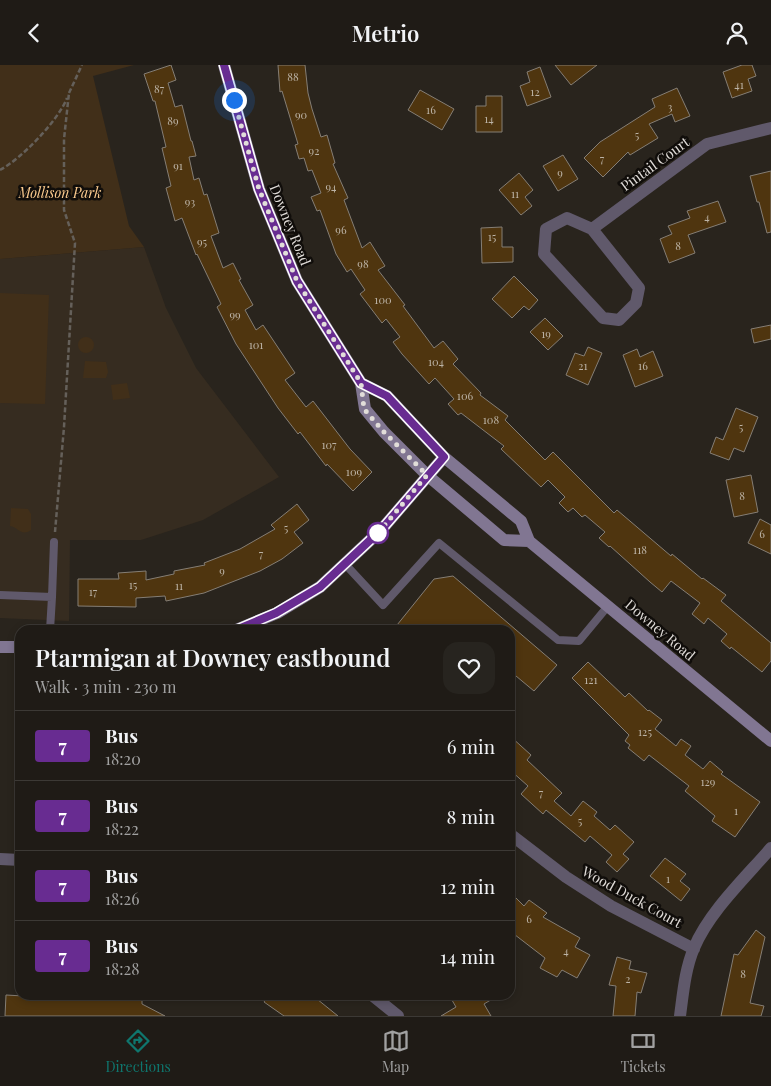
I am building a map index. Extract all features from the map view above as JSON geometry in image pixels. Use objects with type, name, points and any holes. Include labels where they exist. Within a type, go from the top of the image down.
[{"type":"main road","name":"Downey Road","points":[[224,65],[259,189],[297,281],[361,383],[364,409],[427,475],[504,540],[529,541]]},
{"type":"main road","name":"Downey Road","points":[[361,383],[387,396],[444,457],[521,521],[529,541],[771,741]]},
{"type":"main road","points":[[248,625],[276,613],[320,587],[382,529],[444,457]]},
{"type":"main road","points":[[0,647],[15,647]]},
{"type":"street","name":"Pintail Court","points":[[592,229],[707,144],[771,128]]},
{"type":"street","points":[[567,218],[592,229],[638,288],[636,303],[619,320],[603,318],[544,254],[546,229],[567,218]]},
{"type":"street","name":"Wood Duck Court","points":[[515,838],[566,877],[611,906],[694,949]]},
{"type":"street","points":[[680,1016],[684,983],[694,949],[707,925],[771,848]]},
{"type":"street","points":[[0,859],[15,859]]},
{"type":"street","points":[[378,1000],[398,1016]]},
{"type":"lane","points":[[50,625],[54,542]]},
{"type":"lane","points":[[345,564],[383,605],[439,543],[558,640],[579,641],[608,606]]},
{"type":"lane","points":[[0,595],[52,597]]},
{"type":"path","points":[[0,170],[42,136],[64,105],[82,65]]},
{"type":"path","points":[[54,542],[64,427],[75,243],[64,210],[64,139],[69,93]]},
{"type":"shaded area","points":[[144,247],[166,308],[196,368],[279,477],[203,520],[141,540],[70,540],[69,621],[0,618],[0,259]]},
{"type":"green space","name":"Mollison Park","points":[[0,65],[134,65],[93,76],[129,226],[144,247],[0,259]]},
{"type":"green space","points":[[0,293],[49,295],[45,404],[0,403]]},
{"type":"green space","points":[[83,337],[89,337],[94,342],[92,351],[83,353],[78,348],[78,342]]},
{"type":"green space","points":[[85,361],[106,362],[108,372],[106,378],[83,378]]},
{"type":"green space","points":[[127,383],[130,398],[113,400],[111,385]]},
{"type":"green space","points":[[11,508],[28,509],[31,514],[31,530],[22,532],[10,526]]},
{"type":"building","points":[[171,65],[176,80],[168,83],[175,107],[182,105],[196,156],[189,157],[194,180],[199,178],[204,195],[207,194],[219,233],[211,236],[223,268],[233,263],[241,279],[239,280],[253,305],[245,310],[256,330],[263,325],[295,373],[285,380],[306,407],[313,401],[350,449],[372,472],[353,491],[327,464],[326,466],[300,432],[298,434],[278,408],[236,344],[217,307],[221,304],[196,255],[182,218],[175,221],[166,188],[171,186],[162,148],[166,147],[155,101],[153,101],[144,74]]},
{"type":"building","points":[[278,65],[305,65],[312,109],[321,137],[327,135],[335,163],[333,164],[348,198],[344,200],[362,248],[370,242],[385,266],[378,270],[405,305],[403,306],[434,348],[443,341],[458,359],[453,364],[481,393],[480,395],[508,416],[505,420],[545,460],[553,452],[614,513],[617,510],[671,556],[672,554],[702,579],[726,595],[721,601],[771,643],[771,661],[762,672],[721,641],[727,634],[708,618],[704,624],[692,614],[700,603],[671,581],[662,592],[650,582],[599,538],[605,532],[585,515],[582,517],[573,508],[568,512],[559,503],[565,497],[548,480],[541,487],[501,449],[504,446],[461,413],[458,415],[448,404],[454,399],[435,378],[429,384],[402,354],[393,342],[400,337],[386,319],[382,323],[360,294],[365,290],[351,269],[347,272],[336,254],[320,210],[317,211],[311,197],[321,193],[312,170],[308,171],[304,158],[299,159],[295,145],[298,144],[282,91],[280,92]]},
{"type":"building","points":[[555,65],[597,65],[571,85]]},
{"type":"building","points":[[742,65],[752,65],[756,76],[748,79],[752,91],[732,98],[723,72]]},
{"type":"building","points":[[540,67],[551,97],[527,106],[520,86],[530,82],[527,72]]},
{"type":"building","points":[[677,88],[690,116],[675,122],[672,114],[649,124],[658,138],[630,155],[628,152],[603,177],[584,158],[600,142],[655,107],[652,99]]},
{"type":"building","points":[[420,90],[454,109],[442,130],[408,110]]},
{"type":"building","points":[[486,96],[502,96],[502,132],[476,132],[476,106],[486,106]]},
{"type":"building","points":[[563,155],[578,179],[558,191],[543,166]]},
{"type":"building","points":[[771,171],[771,232],[767,233],[750,176]]},
{"type":"building","points":[[519,173],[533,190],[525,197],[532,206],[521,215],[499,190]]},
{"type":"building","points":[[718,201],[726,222],[688,235],[695,253],[669,263],[660,239],[672,234],[668,226],[690,218],[687,211]]},
{"type":"building","points":[[502,227],[502,247],[513,247],[513,262],[482,263],[481,228]]},
{"type":"building","points":[[514,276],[538,300],[529,310],[524,306],[512,318],[492,299]]},
{"type":"building","points":[[545,318],[563,336],[548,350],[530,332]]},
{"type":"building","points":[[771,325],[771,339],[754,343],[751,329]]},
{"type":"building","points":[[588,347],[602,353],[588,385],[566,375],[575,353],[584,356]]},
{"type":"building","points":[[637,349],[640,357],[653,351],[663,376],[635,387],[623,355]]},
{"type":"building","points":[[736,408],[758,417],[744,452],[734,448],[729,460],[710,453],[716,437],[723,440]]},
{"type":"building","points":[[751,475],[758,512],[734,517],[726,480]]},
{"type":"building","points":[[297,504],[309,520],[294,532],[303,543],[282,559],[260,571],[204,593],[166,601],[165,596],[136,598],[136,607],[78,606],[78,579],[119,579],[118,573],[146,571],[146,580],[174,574],[174,571],[205,565],[204,563],[240,549],[275,529],[271,525]]},
{"type":"building","points":[[760,519],[771,525],[771,554],[748,543]]},
{"type":"building","points":[[453,576],[510,625],[397,625],[434,579]]},
{"type":"building","points":[[515,629],[557,665],[534,691],[515,675]]},
{"type":"building","points":[[588,662],[625,697],[629,693],[648,711],[662,720],[655,729],[676,746],[681,739],[691,746],[685,755],[703,769],[710,761],[723,772],[721,774],[760,802],[735,837],[712,821],[715,816],[685,791],[689,786],[649,755],[644,761],[628,748],[630,745],[625,741],[629,735],[572,678]]},
{"type":"building","points":[[515,741],[531,755],[527,760],[562,793],[554,801],[571,816],[583,801],[597,812],[594,816],[610,830],[615,825],[634,842],[623,854],[629,859],[617,872],[606,862],[612,855],[590,836],[585,842],[546,810],[543,814],[521,794],[528,786],[515,774]]},
{"type":"building","points":[[665,858],[686,874],[680,881],[690,889],[681,901],[650,876]]},
{"type":"building","points":[[515,897],[524,906],[529,900],[547,913],[543,917],[580,938],[575,947],[590,955],[577,978],[562,970],[557,977],[540,968],[545,958],[515,935]]},
{"type":"building","points":[[756,930],[765,937],[750,1003],[764,1006],[761,1016],[721,1016],[734,954],[738,955]]},
{"type":"building","points":[[617,957],[631,961],[629,969],[647,973],[641,993],[637,992],[635,1016],[613,1016],[616,986],[609,985]]},
{"type":"building","points":[[6,995],[15,996],[15,1000],[142,1000],[142,1004],[165,1016],[5,1016]]},
{"type":"building","points":[[265,1000],[318,1000],[338,1016],[284,1016],[264,1002]]},
{"type":"building","points":[[452,1000],[491,1000],[484,1004],[491,1016],[441,1016],[456,1007]]},
{"type":"bus line","name":"7","points":[[224,65],[259,189],[297,281],[361,383],[387,396],[444,457],[382,529],[320,587],[276,613],[248,625]]},
{"type":"route","points":[[234,100],[259,189],[297,281],[361,383],[364,409],[427,475],[378,533]]}]
